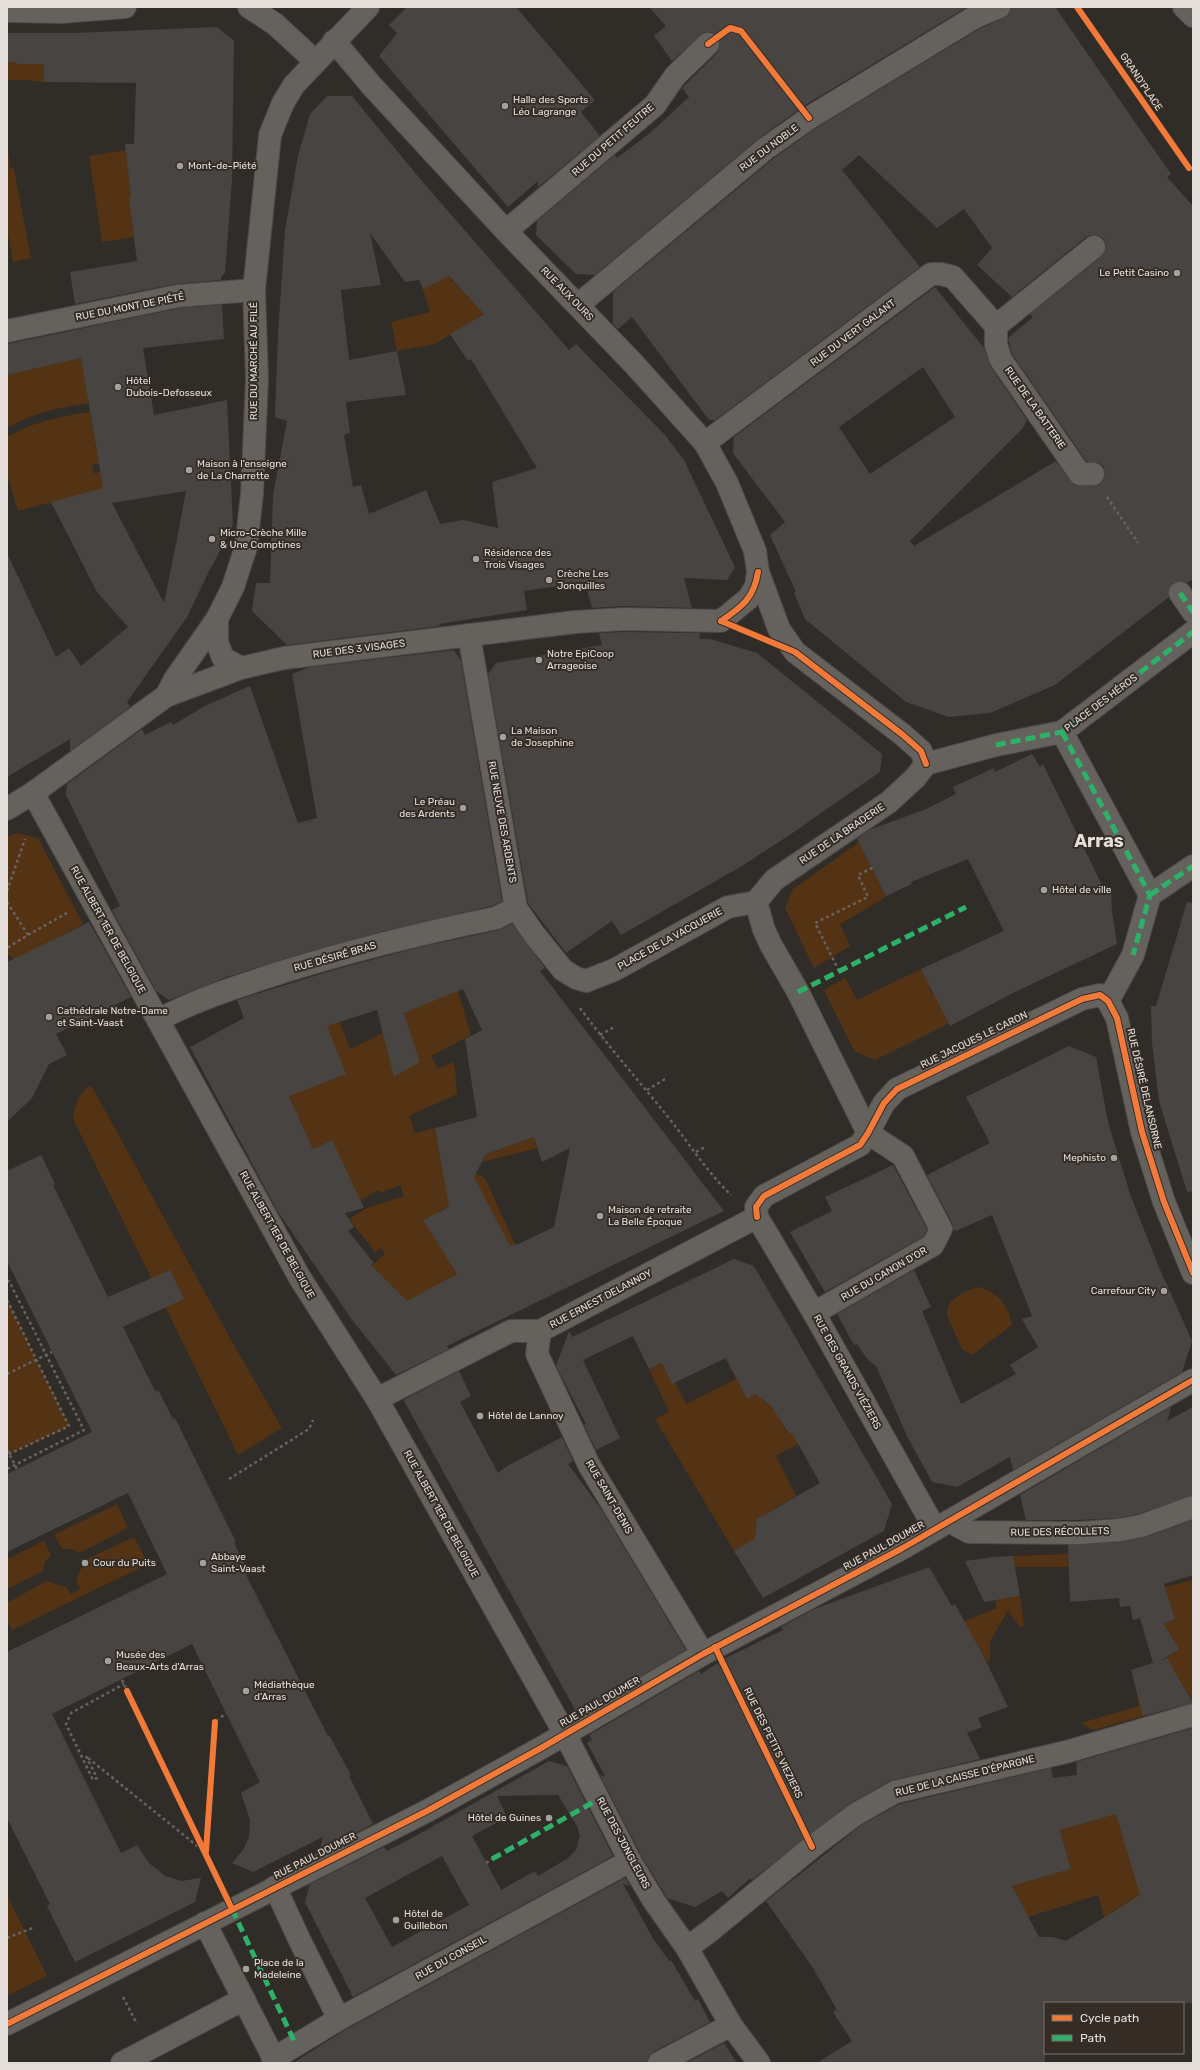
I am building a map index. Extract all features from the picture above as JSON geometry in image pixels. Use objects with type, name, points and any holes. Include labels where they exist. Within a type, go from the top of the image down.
[{"type":"street","points":[[7,11],[125,7]]},
{"type":"street","points":[[249,7],[275,24],[315,61]]},
{"type":"street","name":"RUE DU MARCHÉ AU FILÉ","points":[[166,696],[175,679],[216,619],[233,587],[246,547],[256,379],[254,290],[270,135],[283,103],[294,85],[315,61],[368,7]]},
{"type":"street","name":"RUE DU NOBLE","points":[[578,305],[766,149],[809,118],[975,17],[999,7]]},
{"type":"street","points":[[1184,7],[1193,16]]},
{"type":"street","name":"RUE AUX OURS","points":[[334,41],[372,85],[506,231],[666,398],[705,444],[727,483],[755,551],[758,572]]},
{"type":"street","name":"RUE DU PETIT FEUTRE","points":[[506,231],[655,105],[675,76],[708,44]]},
{"type":"street","points":[[996,326],[1094,247]]},
{"type":"street","name":"RUE DU VERT GALANT","points":[[705,444],[931,274],[941,274],[952,277],[996,326]]},
{"type":"street","name":"RUE DU MONT DE PIÉTÉ","points":[[7,331],[178,296],[254,290]]},
{"type":"street","name":"RUE DE LA BATTERIE","points":[[996,326],[996,345],[1001,360],[1080,474],[1093,474]]},
{"type":"street","points":[[758,572],[779,630],[795,652],[917,747],[921,751],[926,764]]},
{"type":"street","name":"RUE DES 3 VISAGES","points":[[7,809],[33,793],[166,696],[241,668],[284,658],[575,622],[624,619],[721,621],[749,598],[756,586],[758,572]]},
{"type":"street","points":[[1180,593],[1193,612]]},
{"type":"street","points":[[216,619],[217,642],[224,658],[241,668]]},
{"type":"street","name":"PLACE DES HÉROS","points":[[926,764],[996,745],[1062,732],[1193,632]]},
{"type":"street","name":"RUE NEUVE DES ARDENTS","points":[[469,635],[516,908],[534,934],[563,970],[576,978],[586,981]]},
{"type":"street","points":[[1062,732],[1150,895]]},
{"type":"street","name":"RUE DE LA BRADERIE","points":[[756,902],[774,880],[889,802],[915,778],[926,764]]},
{"type":"street","name":"RUE ALBERT 1ER DE BELGIQUE","points":[[33,793],[300,1278],[377,1399],[565,1734]]},
{"type":"street","points":[[1108,1000],[1133,955],[1150,895],[1193,866]]},
{"type":"street","points":[[756,902],[764,930],[771,945],[798,992],[868,1133],[860,1145],[764,1196],[756,1212]]},
{"type":"street","name":"PLACE DE LA VACQUERIE","points":[[586,981],[614,970],[728,907],[756,902]]},
{"type":"street","name":"RUE DÉSIRÉ BRAS","points":[[158,1020],[175,1011],[234,988],[340,954],[496,918],[516,908]]},
{"type":"street","name":"RUE JACQUES LE CARON","points":[[868,1133],[884,1102],[897,1089],[1082,999],[1100,995],[1108,1000]]},
{"type":"street","name":"RUE DÉSIRÉ DELANSORNE","points":[[1108,1000],[1117,1018],[1142,1132],[1164,1202],[1193,1273]]},
{"type":"street","name":"RUE DU CANON D'OR","points":[[814,1313],[933,1246],[941,1229],[903,1156],[868,1133]]},
{"type":"street","name":"RUE ERNEST DELANNOY","points":[[377,1399],[511,1331],[540,1331],[756,1212]]},
{"type":"street","name":"RUE DES GRANDS VIÉZIERS","points":[[756,1212],[814,1313],[942,1525]]},
{"type":"street","name":"RUE SAINT-DENIS","points":[[540,1331],[538,1354],[589,1465],[709,1651]]},
{"type":"street","name":"RUE PAUL DOUMER","points":[[7,2024],[427,1810],[565,1734],[709,1651],[942,1525],[1193,1380]]},
{"type":"street","name":"RUE DES RÉCOLLETS","points":[[942,1525],[969,1532],[1079,1533],[1120,1530],[1140,1526],[1193,1507]]},
{"type":"street","name":"RUE DE LA CAISSE D'ÉPARGNE","points":[[687,1948],[710,1931],[812,1847],[856,1814],[895,1792],[1066,1752],[1193,1715]]},
{"type":"street","name":"RUE DES JONGLEURS","points":[[565,1734],[630,1861],[654,1901],[687,1948],[730,2026],[759,2063]]},
{"type":"street","name":"RUE DU CONSEIL","points":[[275,2061],[340,2019],[630,1861]]},
{"type":"street","points":[[275,1887],[300,1941],[340,2019]]},
{"type":"street","points":[[205,1923],[275,2061]]},
{"type":"street","points":[[122,2063],[244,1999]]},
{"type":"street","points":[[659,2063],[730,2026]]},
{"type":"path","points":[[708,44],[730,28],[741,31],[809,118]]},
{"type":"path","points":[[1106,494],[1138,543]]},
{"type":"path","points":[[7,891],[27,835]]},
{"type":"path","points":[[840,971],[815,923],[868,897],[858,875],[874,867]]},
{"type":"path","points":[[7,902],[28,935]]},
{"type":"path","points":[[7,948],[58,918]]},
{"type":"path","points":[[586,981],[579,1006],[600,1035],[647,1090],[716,1180],[739,1203],[756,1212]]},
{"type":"path","points":[[600,1035],[616,1026]]},
{"type":"path","points":[[647,1090],[667,1078]]},
{"type":"path","points":[[696,1152],[705,1147]]},
{"type":"path","points":[[7,1282],[9,1281],[84,1430],[7,1469]]},
{"type":"path","points":[[7,1300],[35,1360],[69,1426],[8,1455]]},
{"type":"path","points":[[7,1374],[52,1352]]},
{"type":"path","points":[[229,1478],[297,1438],[309,1429],[313,1420]]},
{"type":"path","points":[[7,1450],[8,1455],[17,1469]]},
{"type":"path","points":[[122,1680],[206,1853]]},
{"type":"path","points":[[124,1684],[70,1713],[66,1724],[93,1780],[97,1778],[86,1756],[206,1853]]},
{"type":"path","points":[[206,1853],[215,1722],[226,1713]]},
{"type":"path","points":[[486,1862],[492,1859]]},
{"type":"path","points":[[7,1938],[35,1927]]},
{"type":"path","points":[[110,1971],[149,2049]]},
{"type":"shaded area","points":[[7,62],[17,62],[17,64],[44,64],[44,82],[7,80]]},
{"type":"shaded area","points":[[7,145],[11,169],[14,169],[31,258],[13,262],[7,228]]},
{"type":"shaded area","points":[[126,150],[131,197],[129,198],[134,237],[102,242],[89,156]]},
{"type":"shaded area","points":[[448,276],[472,301],[494,307],[435,344],[397,351],[391,322],[430,312],[423,289]]},
{"type":"shaded area","points":[[81,358],[89,403],[47,411],[7,428],[7,375]]},
{"type":"shaded area","points":[[90,412],[99,464],[92,465],[94,474],[137,459],[158,495],[97,490],[18,511],[7,474],[7,437],[27,427],[47,420]]},
{"type":"shaded area","points":[[17,833],[38,838],[83,924],[14,959],[7,954],[7,837]]},
{"type":"shaded area","points":[[859,842],[886,897],[840,924],[850,946],[814,968],[785,908],[793,889]]},
{"type":"shaded area","points":[[921,969],[931,986],[929,987],[932,993],[935,992],[948,1024],[875,1060],[855,1052],[824,990],[845,978],[857,1000]]},
{"type":"shaded area","points":[[458,991],[471,1035],[431,1056],[438,1069],[452,1062],[455,1067],[457,1094],[409,1116],[415,1133],[435,1128],[445,1181],[476,1174],[485,1178],[515,1244],[510,1246],[474,1197],[446,1208],[423,1220],[457,1274],[442,1282],[446,1290],[405,1311],[395,1298],[397,1291],[394,1288],[388,1288],[371,1266],[385,1254],[381,1248],[375,1252],[349,1219],[367,1208],[404,1196],[400,1185],[381,1193],[379,1190],[355,1203],[332,1140],[313,1149],[289,1096],[325,1022],[339,1020],[350,1049],[383,1033],[395,1076],[419,1062],[402,1006]]},
{"type":"shaded area","points":[[91,1085],[235,1347],[282,1428],[238,1455],[73,1119],[80,1096]]},
{"type":"shaded area","points":[[534,1137],[537,1148],[482,1162],[486,1154]]},
{"type":"shaded area","points":[[978,1287],[991,1292],[1001,1300],[1008,1311],[1012,1325],[972,1355],[962,1349],[947,1316],[947,1310],[953,1300],[962,1293]]},
{"type":"shaded area","points":[[7,1300],[69,1426],[7,1455]]},
{"type":"shaded area","points":[[722,1352],[767,1376],[742,1390],[747,1399],[761,1390],[763,1401],[767,1404],[774,1401],[781,1412],[779,1419],[788,1434],[796,1431],[798,1444],[776,1456],[796,1496],[757,1519],[756,1529],[761,1535],[734,1551],[655,1419],[669,1412],[649,1369],[662,1363],[672,1383],[675,1382],[686,1404],[736,1379]]},
{"type":"shaded area","points":[[117,1504],[128,1528],[79,1553],[71,1549],[62,1549],[54,1535]]},
{"type":"shaded area","points":[[134,1537],[148,1564],[12,1630],[7,1621],[7,1603],[46,1581],[66,1587],[71,1594],[80,1589],[76,1580],[85,1560]]},
{"type":"shaded area","points":[[44,1541],[51,1555],[45,1562],[43,1571],[7,1589],[7,1559]]},
{"type":"shaded area","points":[[1068,1554],[1069,1567],[1015,1567],[1013,1556]]},
{"type":"shaded area","points":[[1193,1580],[1193,1702],[1166,1657],[1179,1649],[1164,1624],[1175,1619],[1165,1587]]},
{"type":"shaded area","points":[[1020,1596],[1024,1625],[1020,1627],[1008,1611],[990,1641],[990,1660],[987,1662],[964,1621],[997,1608],[995,1600]]},
{"type":"shaded area","points":[[1137,1695],[1165,1710],[1093,1730],[1081,1723],[1139,1706]]},
{"type":"shaded area","points":[[1122,1812],[1193,1853],[1132,1902],[1131,1900],[1104,1917],[1098,1895],[1028,1917],[1012,1886],[1071,1869],[1060,1830]]},
{"type":"shaded area","points":[[7,1895],[47,1976],[7,1996]]},
{"type":"building","name":"Halle des Sports Léo Lagrange","points":[[407,7],[516,7],[595,100],[581,112],[600,136],[538,187],[538,181],[508,207],[379,56],[397,33],[389,25]]},
{"type":"building","points":[[649,7],[967,7],[802,107],[758,139],[595,275],[576,274],[536,235],[537,221],[615,155],[617,158],[651,132],[689,97],[682,88],[717,53],[720,47],[720,41],[717,35],[711,32],[705,32],[672,61],[654,36],[666,26]]},
{"type":"building","points":[[1011,7],[1055,7],[1171,174],[1167,177],[1193,206],[1193,579],[1187,583],[1179,581],[1173,583],[1169,588],[1169,597],[1055,685],[990,713],[949,717],[906,702],[805,619],[794,593],[796,592],[770,535],[785,522],[733,453],[734,437],[935,287],[984,348],[991,367],[1027,420],[1022,429],[910,541],[914,546],[1056,461],[1074,485],[1099,485],[1104,480],[1104,467],[1099,463],[1087,462],[1012,354],[1008,338],[1033,317],[1030,314],[1102,256],[1105,252],[1106,245],[1104,239],[1098,235],[1086,237],[1012,297],[977,265],[992,248],[964,209],[937,228],[859,155],[842,170],[920,267],[715,420],[709,420],[632,317],[618,329],[613,324],[613,292],[773,159],[816,128],[981,28],[1004,18],[1009,14]],"holes":[[[923,367],[955,417],[870,474],[839,427]]]},
{"type":"building","points":[[217,27],[234,41],[232,180],[225,273],[221,277],[221,280],[175,284],[75,304],[70,272],[137,261],[129,198],[131,197],[125,144],[134,144],[136,83],[44,82],[44,64],[16,64],[17,62],[7,62],[7,33],[74,33]]},
{"type":"building","points":[[327,96],[352,96],[421,180],[569,350],[576,344],[665,435],[684,460],[735,567],[727,580],[684,578],[692,608],[624,606],[592,608],[585,582],[524,591],[527,610],[439,624],[440,626],[287,645],[252,611],[256,583],[270,583],[273,495],[287,421],[275,417],[278,334],[285,230],[298,156],[310,114]],"holes":[[[370,233],[405,282],[419,280],[423,289],[449,276],[484,314],[450,334],[468,361],[471,359],[537,468],[492,482],[498,528],[463,520],[440,524],[426,490],[369,514],[361,485],[353,487],[344,435],[350,433],[346,402],[406,395],[397,351],[349,360],[341,290],[381,285]]]},
{"type":"building","points":[[222,305],[224,339],[143,348],[154,415],[227,400],[233,525],[210,570],[209,569],[187,617],[127,702],[130,707],[70,751],[70,739],[7,777],[7,553],[56,657],[69,648],[81,666],[128,627],[97,592],[51,502],[103,488],[81,358],[7,375],[7,344],[180,308]],"holes":[[[186,491],[164,603],[112,503]]]},
{"type":"building","points":[[599,633],[699,633],[700,639],[710,639],[757,653],[882,754],[880,772],[742,866],[621,935],[612,921],[566,953],[528,903],[488,674],[496,663],[602,645]]},
{"type":"building","points":[[454,650],[461,661],[502,901],[492,906],[383,931],[300,954],[227,977],[169,1000],[156,991],[112,910],[120,906],[66,795],[67,784],[142,729],[145,735],[171,722],[173,725],[205,706],[250,686],[298,823],[317,818],[292,674],[310,667]]},
{"type":"building","name":"Hôtel de ville","points":[[1032,754],[1040,767],[1043,764],[1105,891],[1111,889],[1112,912],[1117,944],[1015,992],[950,1026],[921,969],[1004,931],[968,859],[911,882],[912,884],[886,896],[857,839],[869,830],[926,809],[956,794],[953,787],[994,768],[995,772]]},
{"type":"building","points":[[1187,902],[1193,903],[1193,1191],[1187,1192],[1159,1101],[1152,1043],[1151,1006],[1156,1006]]},
{"type":"building","name":"Cathédrale Notre-Dame et Saint-Vaast","points":[[89,922],[131,997],[56,1034],[67,1055],[49,1064],[32,1098],[7,1122],[7,962]]},
{"type":"building","points":[[512,924],[545,968],[540,971],[724,1211],[447,1346],[449,1349],[396,1375],[353,1321],[278,1212],[190,1047],[244,1018],[237,1000],[334,970],[416,948],[499,930]],"holes":[[[463,989],[482,1030],[465,1039],[477,1117],[435,1128],[449,1207],[423,1220],[457,1274],[407,1301],[371,1265],[374,1263],[348,1231],[354,1227],[345,1213],[364,1208],[332,1140],[313,1149],[289,1096],[346,1074],[327,1026],[377,1010],[394,1077],[420,1062],[404,1013]],[[534,1137],[542,1162],[570,1148],[554,1227],[516,1245],[510,1246],[474,1177],[486,1154]]]},
{"type":"building","points":[[1069,1046],[1096,1057],[1108,1122],[1130,1194],[1158,1265],[1192,1341],[1182,1372],[1013,1470],[1010,1457],[957,1487],[932,1482],[907,1436],[876,1366],[867,1359],[857,1344],[854,1345],[837,1314],[914,1270],[931,1307],[922,1311],[961,1404],[1016,1374],[1010,1365],[1038,1347],[1022,1319],[1032,1316],[992,1215],[956,1231],[953,1230],[952,1223],[927,1175],[990,1143],[966,1097]]},
{"type":"building","name":"Abbaye Saint-Vaast","points":[[41,1155],[55,1184],[53,1185],[108,1297],[170,1270],[184,1299],[123,1327],[155,1391],[158,1390],[173,1419],[175,1418],[236,1542],[234,1543],[249,1573],[246,1575],[328,1736],[329,1735],[351,1775],[349,1776],[373,1824],[319,1852],[323,1837],[253,1872],[232,1863],[243,1850],[249,1837],[250,1820],[241,1793],[260,1782],[192,1644],[52,1714],[121,1853],[137,1845],[149,1863],[165,1876],[181,1881],[201,1878],[195,1902],[75,1962],[47,1906],[50,1904],[7,1818],[7,1652],[167,1574],[128,1493],[7,1552],[7,1474],[92,1432],[7,1261],[7,1171]]},
{"type":"building","points":[[893,1165],[927,1229],[924,1236],[825,1292],[790,1232],[832,1211],[825,1197]]},
{"type":"building","points":[[734,1259],[754,1266],[892,1504],[884,1531],[763,1598],[734,1551],[755,1538],[757,1519],[820,1483],[792,1433],[789,1434],[772,1407],[755,1394],[747,1399],[726,1358],[672,1384],[662,1363],[649,1369],[633,1336],[583,1360],[620,1438],[596,1450],[584,1425],[586,1424],[556,1366],[569,1331],[572,1337]]},
{"type":"building","points":[[459,1371],[471,1396],[460,1402],[498,1473],[507,1466],[562,1437],[573,1461],[568,1464],[601,1509],[686,1650],[577,1713],[404,1401],[405,1399]]},
{"type":"building","points":[[1171,1407],[1167,1421],[1193,1407],[1193,1495],[1138,1514],[1118,1518],[1026,1520],[1020,1495]]},
{"type":"building","points":[[1193,1520],[1193,1575],[1164,1584],[1175,1619],[1164,1624],[1179,1649],[1160,1661],[1167,1658],[1193,1703],[1143,1716],[1131,1670],[1153,1663],[1140,1618],[1133,1620],[1130,1606],[1120,1607],[1119,1598],[1070,1602],[1068,1545],[1121,1542],[1143,1538]]},
{"type":"building","points":[[1013,1556],[1020,1596],[984,1602],[965,1561]]},
{"type":"building","points":[[929,1567],[952,1606],[955,1604],[984,1657],[1008,1707],[978,1718],[982,1727],[967,1733],[980,1759],[889,1781],[849,1804],[752,1880],[750,1878],[728,1898],[722,1891],[695,1907],[667,1898],[641,1855],[600,1775],[605,1776],[587,1743],[592,1740],[589,1735],[699,1671],[701,1674],[724,1659],[783,1630],[781,1627],[814,1609]]},
{"type":"building","points":[[1193,1728],[1193,2003],[1044,2002],[1045,2063],[817,2063],[852,2041],[833,2012],[837,2010],[813,1968],[766,1901],[863,1824],[900,1804],[1051,1768],[1053,1778],[1077,1775],[1076,1762]],"holes":[[[1116,1814],[1140,1895],[1066,1941],[1053,1937],[1039,1937],[1012,1886],[1071,1869],[1060,1830]]]},
{"type":"building","points":[[549,1761],[567,1766],[613,1856],[353,1997],[305,1902],[310,1884],[384,1847],[387,1851]],"holes":[[[558,1795],[577,1826],[580,1835],[576,1850],[568,1858],[538,1876],[535,1871],[501,1890],[472,1836],[507,1817],[497,1796]],[[442,1856],[469,1905],[392,1947],[365,1898]]]},
{"type":"building","points":[[625,1878],[630,1886],[623,1884],[654,1940],[670,1962],[671,1960],[695,2001],[698,1999],[710,2022],[653,2052],[648,2057],[647,2063],[293,2063],[345,2030]]},
{"type":"building","points":[[724,2043],[737,2063],[686,2063]]},
{"type":"marked path","points":[[1180,593],[1193,612]]},
{"type":"marked path","points":[[996,745],[1062,732],[1193,632]]},
{"type":"marked path","points":[[1062,732],[1150,895],[1133,955]]},
{"type":"marked path","points":[[1150,895],[1193,866]]},
{"type":"marked path","points":[[798,992],[966,907]]},
{"type":"marked path","points":[[492,1859],[599,1799]]},
{"type":"marked path","points":[[232,1909],[296,2045]]},
{"type":"cycle path","name":"GRAND'PLACE","points":[[1077,7],[1189,168]]},
{"type":"cycle path","points":[[708,44],[730,28],[741,31],[809,118]]},
{"type":"cycle path","points":[[721,621],[746,601],[753,589],[758,572]]},
{"type":"cycle path","points":[[721,621],[795,652],[903,735],[921,751],[926,764]]},
{"type":"cycle path","points":[[757,1217],[756,1207],[764,1196],[860,1145],[884,1103],[897,1089],[1082,999],[1100,995],[1108,1001],[1117,1018],[1142,1132],[1164,1202],[1193,1273]]},
{"type":"cycle path","points":[[7,2024],[427,1811],[541,1748],[703,1654],[901,1549],[1193,1380]]},
{"type":"cycle path","name":"RUE DES PETITS VIEZIERS","points":[[715,1647],[812,1847]]},
{"type":"cycle path","points":[[127,1691],[232,1909]]},
{"type":"cycle path","points":[[206,1851],[215,1722]]},
{"type":"place","name":"Halle des Sports Léo Lagrange","points":[[505,106]]},
{"type":"place","name":"Mont-de-Piété","points":[[180,166]]},
{"type":"place","name":"Le Petit Casino","points":[[1177,273]]},
{"type":"place","name":"Hôtel Dubois-Defosseux","points":[[118,387]]},
{"type":"place","name":"Maison à l'enseigne de La Charrette","points":[[189,470]]},
{"type":"place","name":"Micro-Crèche Mille & Une Comptines","points":[[212,539]]},
{"type":"place","name":"Résidence des Trois Visages","points":[[476,559]]},
{"type":"place","name":"Crèche Les Jonquilles","points":[[549,580]]},
{"type":"place","name":"Notre EpiCoop Arrageoise","points":[[539,660]]},
{"type":"place","name":"La Maison de Josephine","points":[[503,737]]},
{"type":"place","name":"Le Préau des Ardents","points":[[463,808]]},
{"type":"place","name":"Hôtel de ville","points":[[1044,890]]},
{"type":"place","name":"Cathédrale Notre-Dame et Saint-Vaast","points":[[49,1017]]},
{"type":"place","name":"Mephisto","points":[[1114,1158]]},
{"type":"place","name":"Maison de retraite La Belle Époque","points":[[600,1216]]},
{"type":"place","name":"Carrefour City","points":[[1164,1291]]},
{"type":"place","name":"Hôtel de Lannoy","points":[[480,1416]]},
{"type":"place","name":"Cour du Puits","points":[[85,1563]]},
{"type":"place","name":"Abbaye Saint-Vaast","points":[[203,1563]]},
{"type":"place","name":"Musée des Beaux-Arts d'Arras","points":[[108,1661]]},
{"type":"place","name":"Médiathèque d'Arras","points":[[246,1691]]},
{"type":"place","name":"Hôtel de Guines","points":[[549,1818]]},
{"type":"place","name":"Hôtel de Guillebon","points":[[396,1920]]},
{"type":"place","name":"Place de la Madeleine","points":[[246,1969]]},
{"type":"district","name":"Arras","points":[[1099,841]]}]
